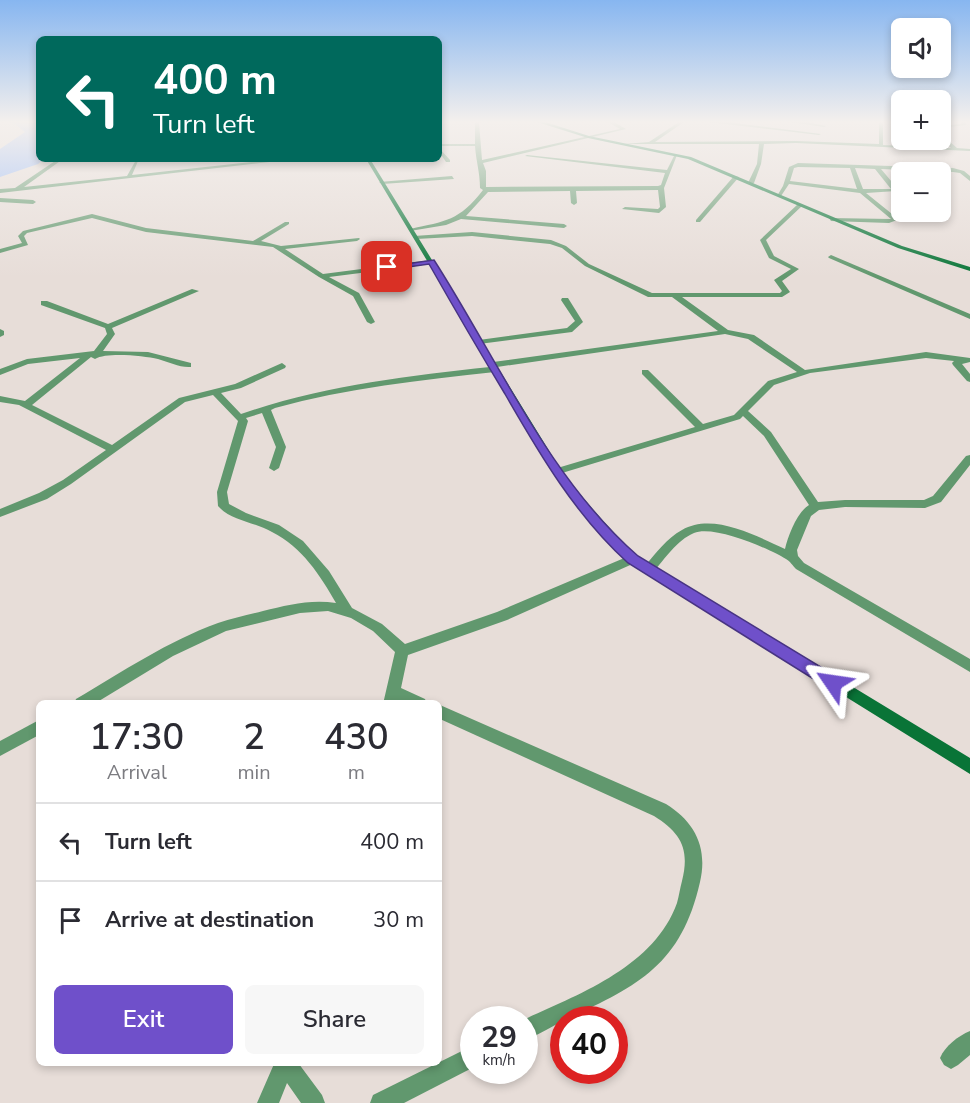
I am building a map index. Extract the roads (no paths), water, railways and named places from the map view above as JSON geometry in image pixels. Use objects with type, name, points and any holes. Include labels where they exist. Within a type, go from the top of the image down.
[{"type":"street","points":[[16,189],[39,173]]},
{"type":"street","points":[[2,192],[162,173]]},
{"type":"street","points":[[377,173],[558,471],[593,521],[633,560],[970,766]]},
{"type":"street","points":[[483,173],[483,188],[486,190]]},
{"type":"street","points":[[616,187],[624,205],[659,211],[663,207],[661,188],[668,173]]},
{"type":"street","points":[[727,173],[900,247],[970,269]]},
{"type":"street","points":[[751,183],[755,173]]},
{"type":"street","points":[[779,195],[791,173]]},
{"type":"street","points":[[831,219],[894,220],[860,191],[853,173]]},
{"type":"street","points":[[787,183],[860,191],[889,192],[894,190],[881,173]]},
{"type":"street","points":[[382,182],[453,177]]},
{"type":"street","points":[[698,221],[736,177]]},
{"type":"street","points":[[486,190],[661,188]]},
{"type":"street","points":[[573,189],[574,203]]},
{"type":"street","points":[[414,233],[462,217],[474,208],[486,190]]},
{"type":"street","points":[[0,200],[33,202]]},
{"type":"street","points":[[414,233],[472,234],[551,242],[564,247],[587,265],[610,274],[645,294],[785,294],[777,282],[796,269],[771,256],[763,240],[800,205]]},
{"type":"street","points":[[0,251],[26,244],[21,236],[25,232],[92,216],[146,231],[283,247],[357,239]]},
{"type":"street","points":[[462,217],[564,226]]},
{"type":"street","points":[[255,242],[287,222]]},
{"type":"street","points":[[283,247],[321,276],[356,295],[371,322]]},
{"type":"street","points":[[831,257],[970,317]]},
{"type":"street","points":[[321,276],[431,262]]},
{"type":"street","points":[[44,303],[108,327],[195,291]]},
{"type":"street","points":[[674,295],[725,332]]},
{"type":"street","points":[[478,342],[569,330],[579,322],[565,300]]},
{"type":"street","points":[[26,405],[91,356],[111,334],[108,327]]},
{"type":"street","points":[[241,417],[309,395],[725,332],[751,337],[804,373]]},
{"type":"street","points":[[0,372],[19,362],[139,353],[188,365]]},
{"type":"street","points":[[558,471],[744,412],[771,383],[804,373],[926,355],[969,360]]},
{"type":"street","points":[[969,360],[956,363],[970,379]]},
{"type":"street","points":[[0,513],[60,486],[182,400],[246,384],[282,366]]},
{"type":"street","points":[[645,372],[701,427]]},
{"type":"street","points":[[215,392],[241,417],[242,428],[222,492],[224,506],[231,512],[273,527],[303,546],[324,571],[346,610]]},
{"type":"street","points":[[0,399],[26,405],[112,449]]},
{"type":"street","points":[[265,408],[281,447],[274,468]]},
{"type":"street","points":[[744,412],[768,434],[815,506]]},
{"type":"street","points":[[790,556],[792,543],[809,510],[815,506],[925,504],[938,499],[970,458]]},
{"type":"street","points":[[649,569],[670,546],[692,529],[706,527],[743,536],[790,556],[800,566],[857,601],[970,666]]},
{"type":"street","points":[[402,651],[502,616],[633,560]]},
{"type":"street","points":[[88,700],[183,646],[221,628],[296,606],[322,606],[346,610],[374,623],[388,634],[402,651]]},
{"type":"street","points":[[392,697],[402,651]]},
{"type":"street","points":[[442,713],[660,810],[686,829],[694,846],[690,897],[670,939],[650,962],[538,1023]]},
{"type":"street","points":[[0,749],[36,730]]},
{"type":"street","points":[[951,1058],[970,1041]]},
{"type":"street","points":[[381,1103],[460,1063]]},
{"type":"street","points":[[268,1103],[285,1066]]},
{"type":"street","points":[[287,1066],[314,1103]]}]
